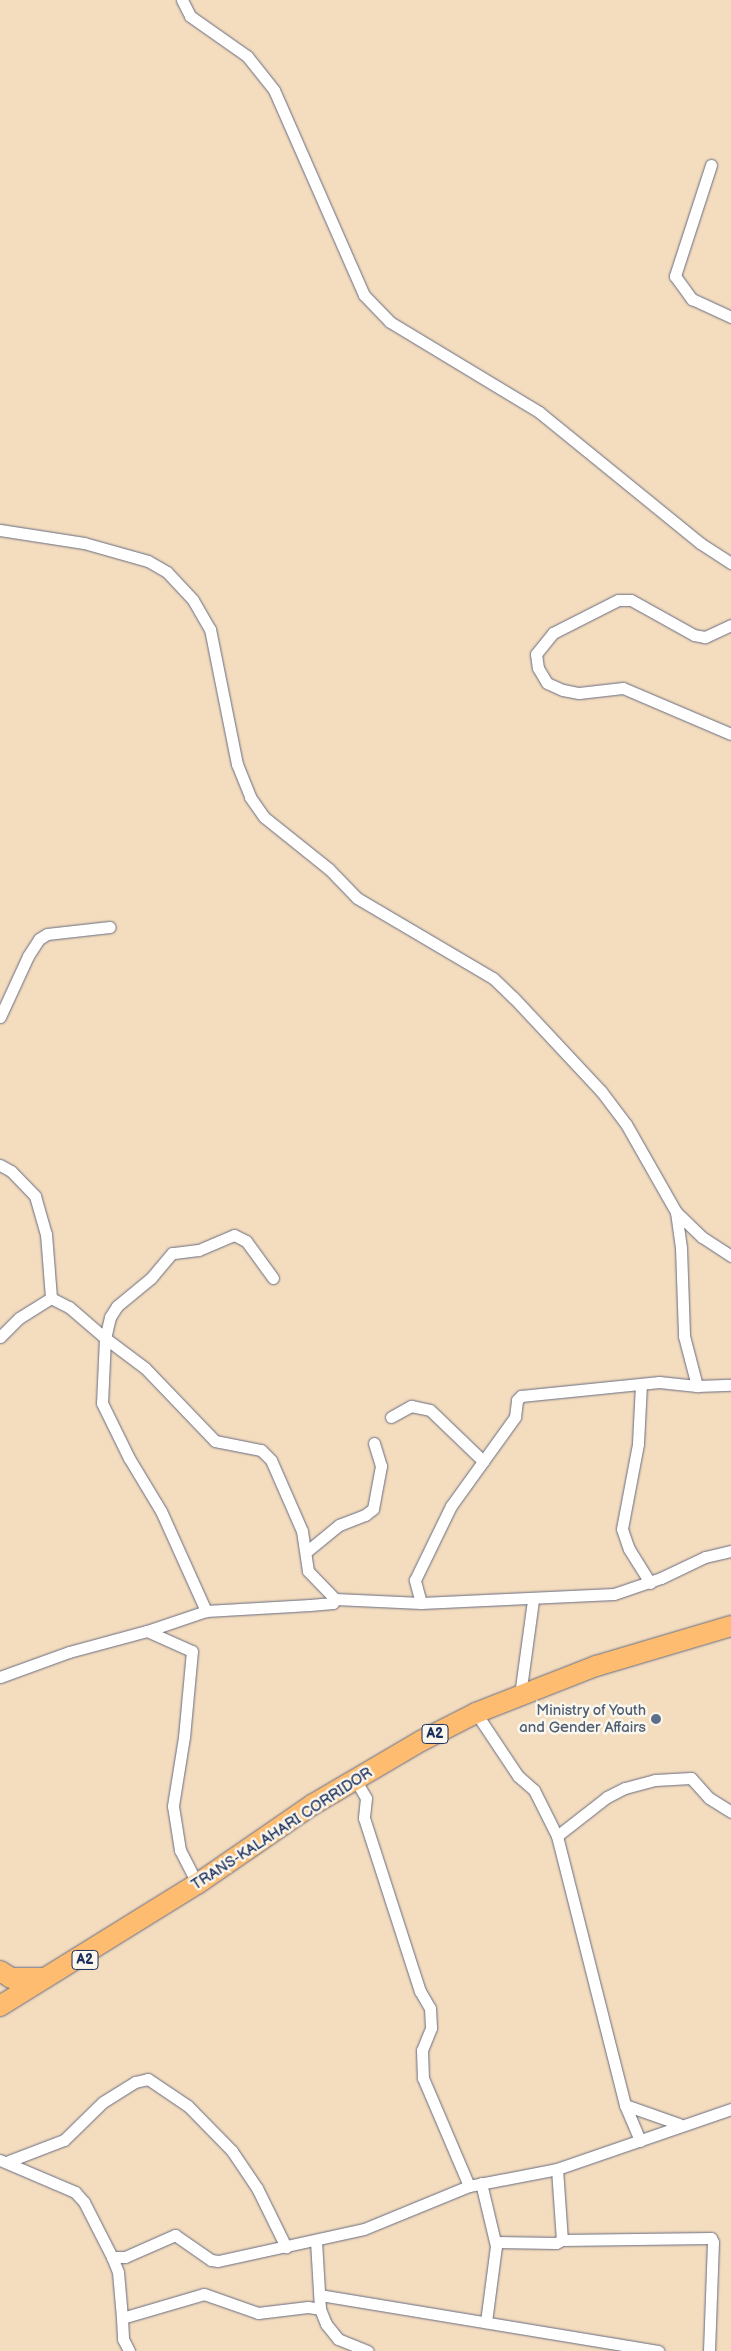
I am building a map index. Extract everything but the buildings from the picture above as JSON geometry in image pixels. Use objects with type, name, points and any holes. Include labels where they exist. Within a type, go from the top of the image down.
[{"type":"highway","name":"TRANS-KALAHARI CORRIDOR","points":[[6,2005],[44,1978],[168,1903],[355,1779],[476,1713],[520,1694],[596,1666],[731,1626]]},
{"type":"highway","name":"TRANS-KALAHARI CORRIDOR","points":[[6,2005],[129,1933],[168,1903]]},
{"type":"highway","points":[[0,1971],[11,1978],[44,1978]]},
{"type":"street","points":[[182,0],[190,16],[247,56],[274,90],[364,295],[390,322],[539,412],[700,543],[731,563]]},
{"type":"street","points":[[711,165],[676,276],[692,299],[731,317]]},
{"type":"street","points":[[0,530],[84,543],[148,562],[167,572],[193,600],[210,629],[236,764],[250,797],[264,817],[329,869],[357,898],[493,978],[601,1091],[626,1124],[676,1212],[702,1237],[731,1256]]},
{"type":"street","points":[[731,625],[705,638],[694,635],[631,600],[618,600],[553,633],[536,654],[538,668],[547,683],[563,690],[579,693],[623,688],[731,734]]},
{"type":"street","points":[[0,1017],[28,956],[40,939],[47,934],[110,927]]},
{"type":"street","points":[[0,1165],[11,1171],[35,1196],[46,1234],[51,1298]]},
{"type":"street","points":[[676,1212],[682,1248],[684,1336],[697,1386]]},
{"type":"street","points":[[206,1611],[161,1510],[129,1458],[102,1403],[105,1338],[110,1317],[117,1306],[151,1278],[172,1254],[198,1250],[234,1235],[246,1241],[273,1278]]},
{"type":"street","points":[[0,1337],[19,1318],[51,1298]]},
{"type":"street","points":[[51,1298],[69,1307],[105,1338],[145,1368],[215,1441],[261,1450],[271,1460],[302,1531],[308,1571],[335,1600]]},
{"type":"street","points":[[641,1384],[638,1444],[622,1529],[629,1549],[650,1583]]},
{"type":"street","points":[[421,1603],[415,1580],[451,1506],[516,1417],[517,1400],[526,1393],[586,1391],[641,1384],[731,1385]]},
{"type":"street","points":[[391,1417],[411,1406],[430,1410],[483,1461]]},
{"type":"street","points":[[306,1552],[339,1525],[365,1516],[373,1509],[381,1466],[374,1443]]},
{"type":"street","points":[[1,1678],[69,1652],[148,1631],[206,1611],[310,1605],[333,1603],[335,1600],[421,1603],[533,1600],[614,1594],[650,1583],[705,1557],[731,1551]]},
{"type":"street","points":[[520,1694],[533,1600]]},
{"type":"street","points":[[148,1631],[192,1651],[184,1737],[173,1806],[180,1850],[197,1884]]},
{"type":"street","points":[[476,1713],[518,1776],[538,1796],[557,1836],[625,2106],[640,2141]]},
{"type":"street","points":[[557,1836],[607,1797],[625,1788],[655,1780],[691,1778],[709,1798],[731,1812]]},
{"type":"street","points":[[355,1779],[366,1798],[364,1818],[420,1991],[430,2008],[431,2028],[422,2050],[423,2078],[469,2186]]},
{"type":"street","points":[[0,1978],[6,2005]]},
{"type":"street","points":[[4,2160],[64,2140],[103,2102],[134,2082],[148,2078],[188,2106],[232,2151],[257,2188],[286,2247]]},
{"type":"street","points":[[625,2106],[679,2124]]},
{"type":"street","points":[[112,2258],[124,2257],[175,2235],[214,2261],[316,2241],[364,2229],[481,2182],[557,2169],[640,2141],[679,2124],[728,2114]]},
{"type":"street","points":[[4,2160],[75,2192],[84,2202],[118,2272],[123,2339],[128,2351]]},
{"type":"street","points":[[557,2169],[562,2240]]},
{"type":"street","points":[[481,2182],[496,2242],[486,2322]]},
{"type":"street","points":[[496,2242],[556,2244],[562,2240],[712,2238],[709,2351]]},
{"type":"street","points":[[316,2241],[320,2310],[332,2333],[362,2350]]},
{"type":"street","points":[[122,2318],[204,2294],[258,2313],[308,2307],[320,2310]]},
{"type":"street","points":[[320,2295],[658,2351]]},
{"type":"place","name":"Ministry of Youth and Gender Affairs","points":[[656,1719]]}]
